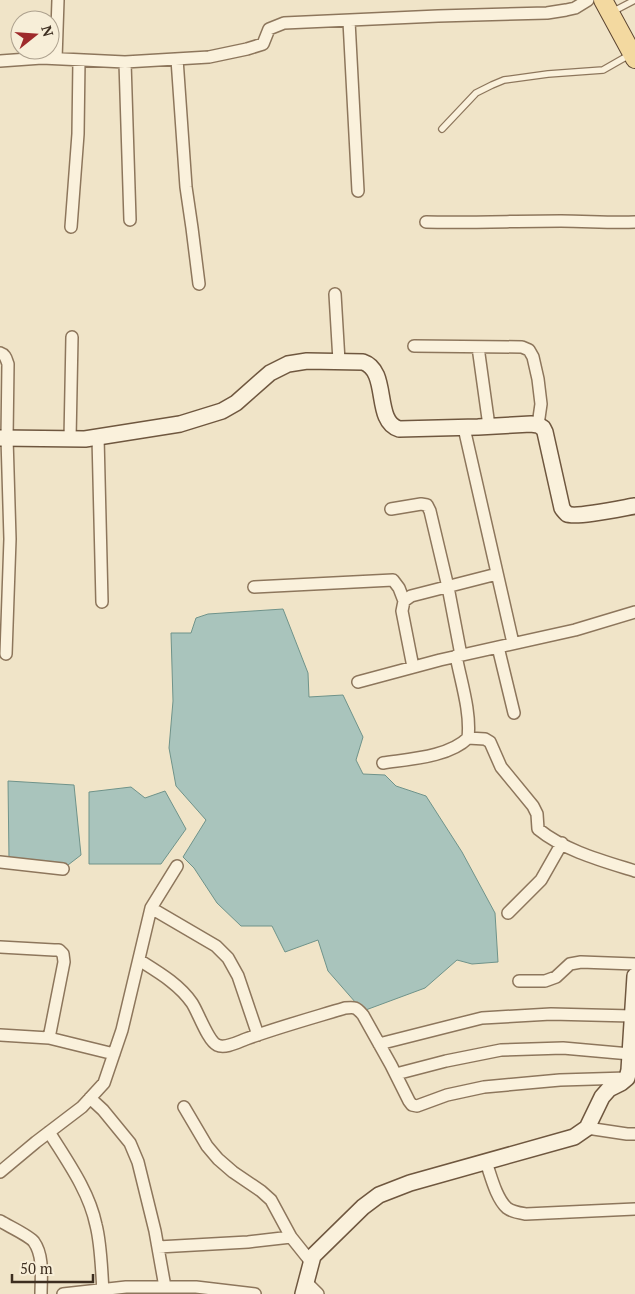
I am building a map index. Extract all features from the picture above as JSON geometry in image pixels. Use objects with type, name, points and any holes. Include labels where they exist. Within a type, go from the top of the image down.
[{"type":"main road","points":[[606,6],[634,56]]},
{"type":"street","points":[[60,59],[125,62],[209,57],[263,44],[269,29],[284,23],[547,13],[566,10],[588,0]]},
{"type":"street","points":[[349,20],[358,191]]},
{"type":"street","points":[[177,59],[186,188],[199,284]]},
{"type":"street","points":[[0,61],[14,60]]},
{"type":"street","points":[[71,227],[78,134],[79,60]]},
{"type":"street","points":[[125,62],[130,220]]},
{"type":"street","points":[[426,222],[635,222]]},
{"type":"street","points":[[336,294],[338,361]]},
{"type":"street","points":[[70,439],[72,336]]},
{"type":"street","points":[[414,346],[522,347],[529,350],[533,357],[538,379],[540,404],[538,425]]},
{"type":"street","points":[[478,347],[489,426]]},
{"type":"street","points":[[0,353],[6,358],[8,364],[3,438],[10,539],[6,654]]},
{"type":"street","points":[[3,438],[98,438],[180,424],[222,411],[236,403],[270,373],[288,364],[307,361],[363,362],[369,364],[377,377],[387,418],[394,427],[400,429],[464,428],[515,424],[538,425],[545,432],[562,508],[566,513],[570,515],[582,514],[635,506]]},
{"type":"street","points":[[464,428],[513,643]]},
{"type":"street","points":[[98,438],[102,602]]},
{"type":"street","points":[[383,763],[435,754],[462,744],[468,738],[469,729],[448,587],[430,511],[427,505],[421,504],[391,509]]},
{"type":"street","points":[[404,601],[410,596],[497,574]]},
{"type":"street","points":[[254,587],[393,580],[399,588],[404,601],[402,611],[413,667]]},
{"type":"street","points":[[358,682],[458,655],[574,630],[635,612]]},
{"type":"street","points":[[498,647],[514,713]]},
{"type":"street","points":[[468,738],[485,739],[490,742],[501,767],[533,806],[537,814],[538,829],[562,843],[602,861],[635,871]]},
{"type":"street","points":[[508,913],[541,880],[562,843]]},
{"type":"street","points":[[0,862],[63,869]]},
{"type":"street","points":[[0,1172],[82,1107],[104,1083],[122,1030],[151,908],[177,866]]},
{"type":"street","points":[[151,908],[216,946],[228,958],[238,976],[258,1035]]},
{"type":"street","points":[[0,947],[59,950],[63,954],[64,962],[49,1038]]},
{"type":"street","points":[[139,960],[165,977],[185,994],[193,1004],[211,1041],[218,1046],[227,1046],[345,1008],[354,1007],[363,1015],[412,1105],[417,1106],[484,1087],[560,1080],[627,1078]]},
{"type":"street","points":[[519,982],[546,981],[556,977],[570,964],[582,962],[635,964]]},
{"type":"street","points":[[318,1294],[305,1288],[313,1256],[363,1207],[379,1195],[410,1183],[574,1137],[587,1128],[602,1097],[609,1088],[627,1078],[635,976]]},
{"type":"street","points":[[379,1044],[482,1018],[551,1014],[632,1016]]},
{"type":"street","points":[[0,1035],[49,1038],[114,1054]]},
{"type":"street","points":[[396,1074],[446,1061],[501,1050],[563,1048],[630,1054]]},
{"type":"street","points":[[90,1098],[130,1143],[136,1156],[148,1200],[165,1287]]},
{"type":"street","points":[[184,1108],[207,1146],[218,1159],[270,1200],[292,1237],[311,1262]]},
{"type":"street","points":[[587,1128],[635,1134]]},
{"type":"street","points":[[49,1132],[77,1177],[97,1225],[103,1292]]},
{"type":"street","points":[[486,1162],[500,1198],[507,1209],[515,1212],[526,1214],[635,1210]]},
{"type":"street","points":[[0,1221],[34,1241],[40,1254],[42,1273],[41,1294]]},
{"type":"street","points":[[158,1247],[248,1242],[292,1237]]},
{"type":"street","points":[[63,1294],[103,1292],[126,1287],[196,1287],[255,1294]]},
{"type":"lane","points":[[606,6],[635,0]]},
{"type":"lane","points":[[442,130],[476,93],[492,84],[513,78],[603,70],[634,56]]},
{"type":"water","points":[[283,609],[308,673],[309,697],[343,695],[363,737],[356,760],[363,774],[385,775],[396,786],[426,796],[462,852],[495,913],[498,962],[472,964],[457,960],[425,988],[363,1011],[328,971],[318,940],[285,952],[272,926],[241,926],[217,903],[194,868],[183,857],[206,820],[176,786],[169,748],[173,701],[171,633],[191,633],[196,618],[208,614]]},
{"type":"water","points":[[8,781],[74,785],[81,855],[68,865],[9,860]]},
{"type":"water","points":[[131,787],[145,798],[165,791],[186,829],[161,864],[89,864],[89,792]]}]
